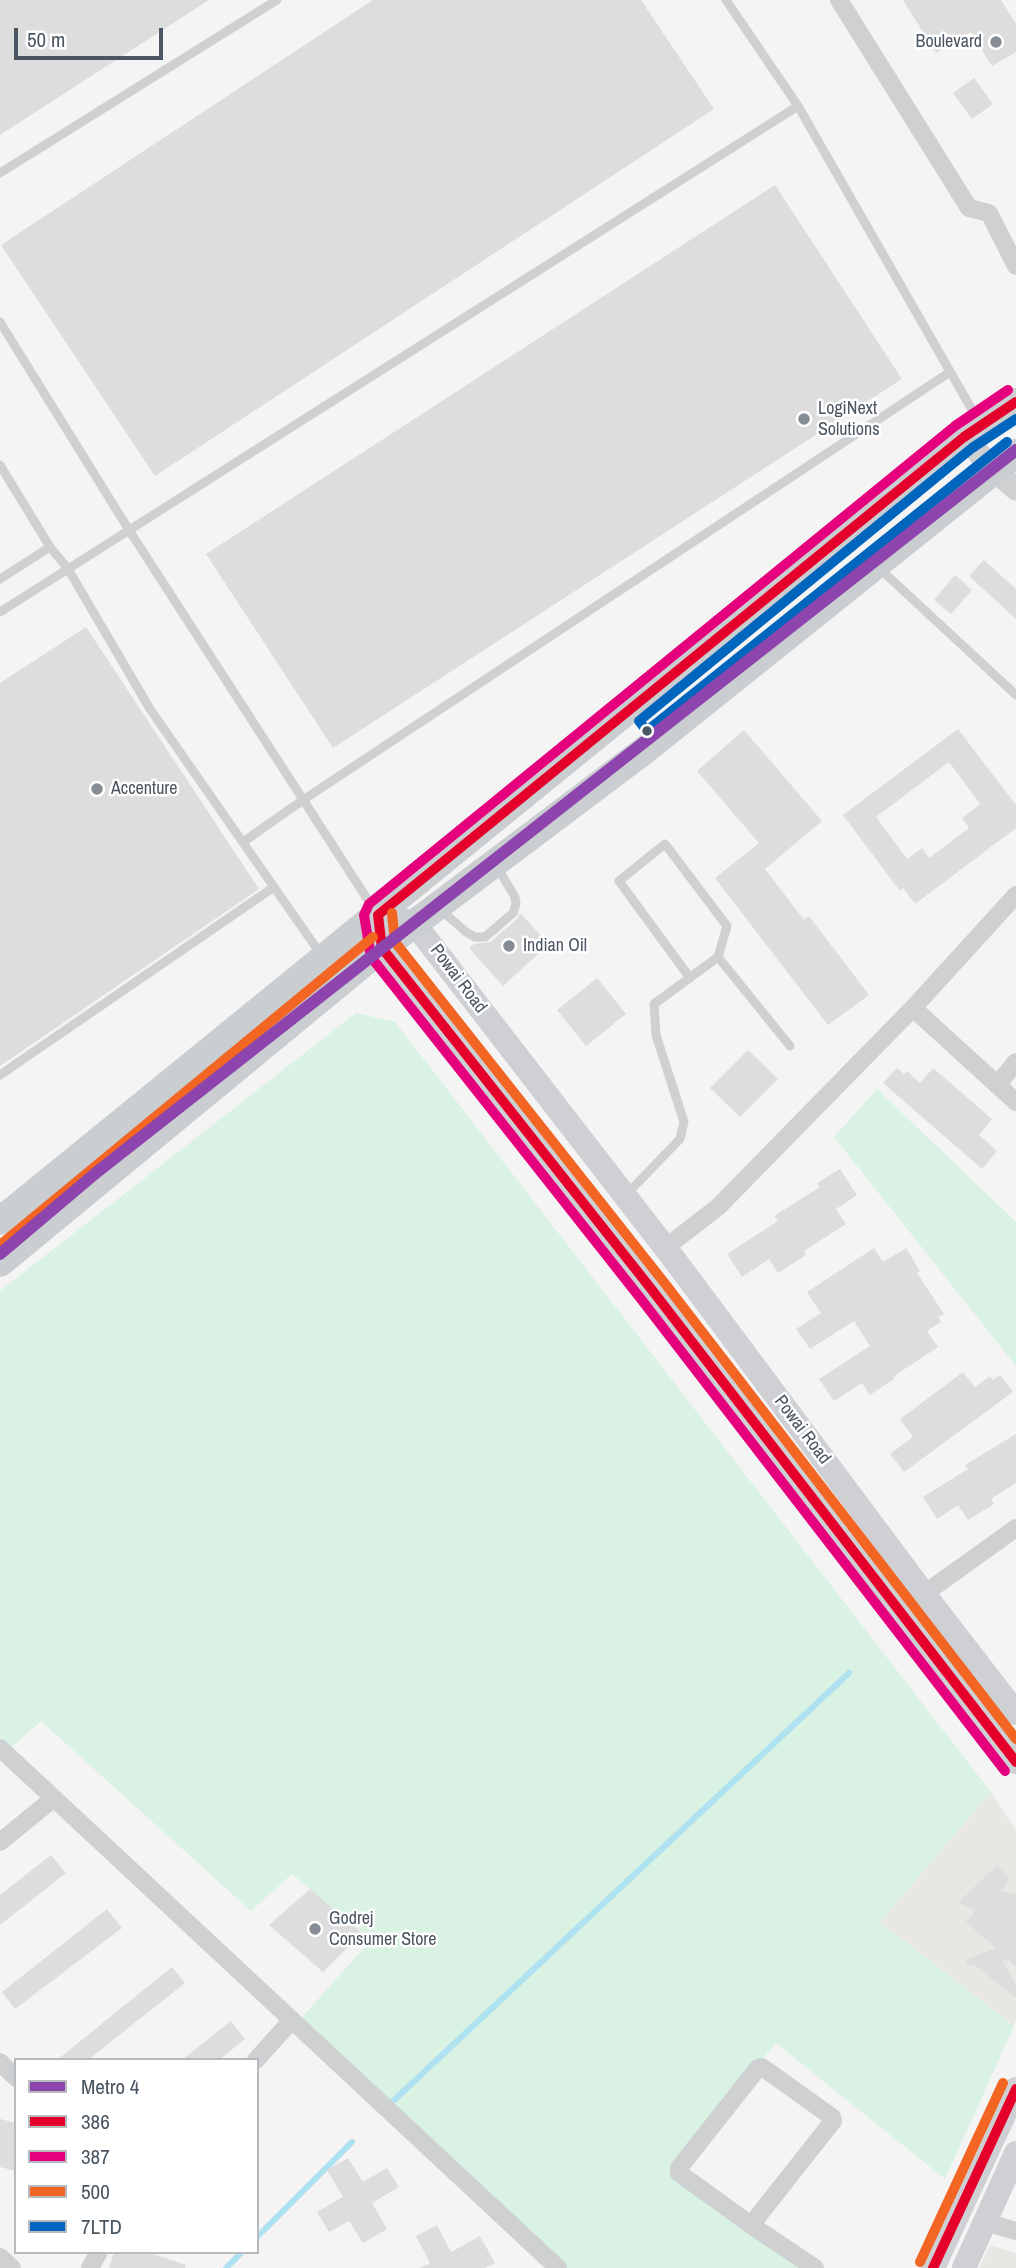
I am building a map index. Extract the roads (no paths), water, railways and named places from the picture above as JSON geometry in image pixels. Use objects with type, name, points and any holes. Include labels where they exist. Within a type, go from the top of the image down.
[{"type":"main road","points":[[0,1222],[972,431],[1016,402]]},
{"type":"main road","points":[[0,1263],[425,914],[645,750],[1005,461]]},
{"type":"main road","points":[[619,719],[645,750]]},
{"type":"main road","points":[[378,915],[425,914]]},
{"type":"main road","name":"Powai Road","points":[[425,914],[624,1197],[1016,1713]]},
{"type":"main road","name":"Powai Road","points":[[378,915],[383,948],[652,1290],[1016,1762]]},
{"type":"main road","points":[[933,2268],[1016,2089]]},
{"type":"main road","points":[[964,2268],[1016,2153]]},
{"type":"street","points":[[839,0],[969,208],[989,213],[1016,265]]},
{"type":"street","points":[[972,431],[1005,461],[1016,489]]},
{"type":"street","points":[[665,1248],[718,1207],[913,1008],[1016,895]]},
{"type":"street","points":[[913,1008],[1016,1102]]},
{"type":"street","points":[[997,1085],[1016,1062]]},
{"type":"street","points":[[924,1594],[1016,1528]]},
{"type":"street","points":[[0,1748],[558,2268]]},
{"type":"street","points":[[0,1842],[54,1798]]},
{"type":"street","points":[[258,2058],[292,2020]]},
{"type":"street","points":[[0,2062],[14,2076]]},
{"type":"street","points":[[751,2225],[833,2121],[832,2117],[762,2067],[758,2068],[678,2171],[751,2225],[815,2268]]},
{"type":"street","points":[[985,2222],[1016,2231]]},
{"type":"street","points":[[0,2257],[12,2268]]},
{"type":"lane","points":[[0,173],[277,0]]},
{"type":"lane","points":[[726,0],[798,106],[950,372],[972,431]]},
{"type":"lane","points":[[0,612],[798,106]]},
{"type":"lane","points":[[0,322],[129,530],[378,915]]},
{"type":"lane","points":[[243,842],[950,372]]},
{"type":"lane","points":[[0,465],[50,547],[68,569],[150,709],[323,958]]},
{"type":"lane","points":[[0,579],[50,547]]},
{"type":"lane","points":[[875,565],[1016,695]]},
{"type":"lane","points":[[624,1197],[680,1139],[684,1122],[656,1035],[654,1004],[690,978],[718,957],[727,926],[665,844],[619,881],[690,978]]},
{"type":"lane","points":[[425,914],[475,937],[485,937],[513,913],[516,904],[515,897],[495,863]]},
{"type":"lane","points":[[0,1075],[274,887]]},
{"type":"lane","points":[[718,957],[790,1046]]},
{"type":"waterway","points":[[391,2103],[849,1673]]},
{"type":"waterway","points":[[259,2235],[352,2142]]},
{"type":"waterway","points":[[226,2268],[240,2254]]},
{"type":"metro line","name":"4","points":[[0,1254],[97,1172],[1016,450]]},
{"type":"place","name":"Boulevard","points":[[996,42]]},
{"type":"place","name":"LogiNext Solutions","points":[[804,419]]},
{"type":"place","name":"Accenture","points":[[97,789]]},
{"type":"place","name":"Indian Oil","points":[[509,946]]},
{"type":"place","name":"Godrej Consumer Store","points":[[315,1929]]}]
